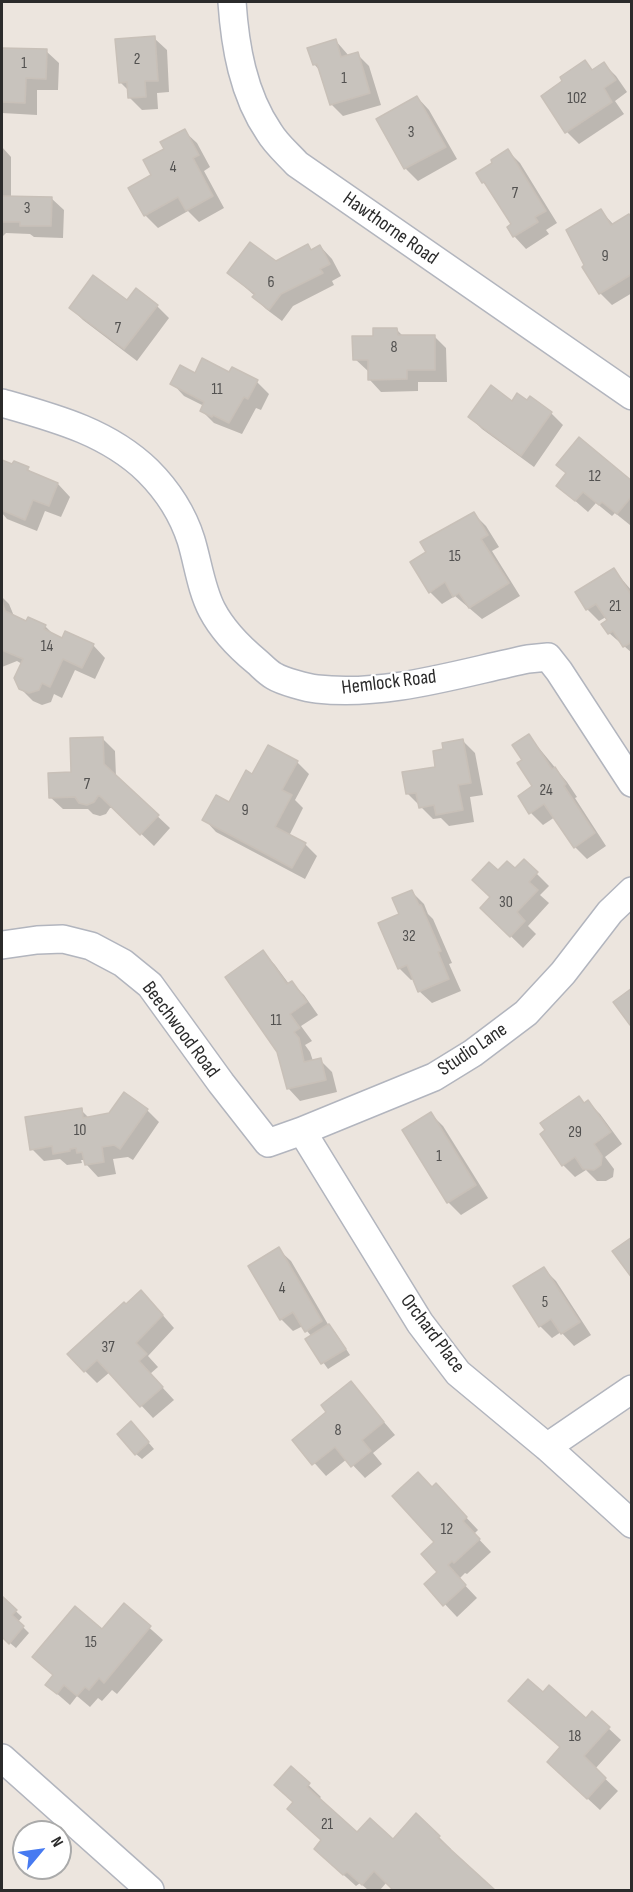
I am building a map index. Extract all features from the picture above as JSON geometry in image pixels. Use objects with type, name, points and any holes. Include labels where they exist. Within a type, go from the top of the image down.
[{"type":"street","name":"Hawthorne Road","points":[[232,2],[242,68],[251,101],[269,134],[297,164],[632,396]]},
{"type":"street","name":"Hemlock Road","points":[[2,403],[61,420],[102,437],[124,451],[148,472],[170,497],[190,538],[212,609],[233,642],[275,677],[315,689],[359,690],[406,685],[528,659],[548,657],[632,783]]},
{"type":"street","name":"Studio Lane","points":[[268,1143],[434,1077],[473,1053],[526,1013],[562,973],[610,912],[632,891]]},
{"type":"street","name":"Beechwood Road","points":[[2,945],[63,939],[91,946],[123,963],[150,985],[268,1143]]},
{"type":"street","name":"Orchard Place","points":[[302,1131],[426,1332],[458,1373],[547,1447],[632,1524]]},
{"type":"street","points":[[547,1447],[632,1389]]},
{"type":"street","points":[[2,1758],[150,1890]]},
{"type":"building","points":[[155,36],[158,81],[145,81],[146,97],[128,98],[127,82],[119,83],[115,39]]},
{"type":"building","points":[[336,39],[341,57],[358,52],[370,93],[330,105],[317,64],[313,65],[307,48]]},
{"type":"building","points":[[2,48],[47,49],[46,79],[26,78],[25,103],[2,102]]},
{"type":"building","points":[[585,60],[592,70],[604,62],[616,80],[604,88],[612,102],[565,133],[541,96],[562,81],[560,77]]},
{"type":"building","points":[[417,96],[446,147],[404,169],[376,119]]},
{"type":"building","points":[[185,129],[199,155],[193,158],[213,196],[186,211],[178,197],[144,216],[128,188],[151,175],[143,160],[164,149],[160,142]]},
{"type":"building","points":[[508,149],[546,211],[535,217],[538,222],[513,237],[507,227],[511,224],[476,173]]},
{"type":"building","points":[[2,196],[52,197],[51,226],[20,226],[20,222],[2,222]]},
{"type":"building","points":[[601,209],[611,225],[629,214],[632,219],[632,274],[599,294],[582,267],[584,265],[566,230]]},
{"type":"building","points":[[250,242],[276,261],[308,244],[311,250],[320,245],[330,264],[320,269],[323,273],[281,294],[269,310],[252,297],[255,294],[227,273]]},
{"type":"building","points":[[93,275],[127,300],[136,288],[158,305],[124,349],[69,308]]},
{"type":"building","points":[[373,328],[397,328],[398,335],[435,335],[435,370],[407,370],[407,379],[368,380],[368,360],[353,360],[352,336],[373,336]]},
{"type":"building","points":[[202,358],[229,372],[232,367],[258,380],[248,399],[244,397],[229,423],[200,411],[204,402],[170,384],[180,365],[195,373]]},
{"type":"building","points":[[491,385],[512,401],[517,393],[527,400],[530,396],[552,412],[521,456],[468,417]]},
{"type":"building","points":[[579,437],[632,481],[632,496],[617,514],[602,502],[599,505],[583,492],[575,501],[556,486],[566,473],[556,465]]},
{"type":"building","points":[[2,460],[12,464],[14,461],[29,467],[27,470],[58,483],[49,506],[33,500],[25,520],[2,510]]},
{"type":"building","points":[[474,512],[488,535],[481,539],[509,583],[469,608],[459,593],[453,597],[445,582],[429,593],[410,562],[426,552],[420,542]]},
{"type":"building","points":[[614,568],[632,596],[632,642],[623,647],[613,631],[608,634],[601,624],[607,620],[596,604],[586,610],[575,592]]},
{"type":"building","points":[[2,601],[5,611],[26,621],[28,617],[46,625],[44,629],[62,638],[65,631],[94,644],[82,668],[63,659],[50,687],[42,683],[39,690],[29,693],[19,689],[14,678],[23,659],[2,650]]},
{"type":"building","points":[[529,734],[552,769],[555,767],[566,784],[564,786],[595,833],[574,848],[544,804],[529,814],[518,796],[532,786],[517,763],[522,760],[512,745]]},
{"type":"building","points":[[103,737],[104,764],[159,815],[140,835],[100,796],[87,805],[79,803],[75,797],[49,798],[48,773],[71,772],[70,738]]},
{"type":"building","points":[[463,739],[471,783],[458,785],[463,810],[436,815],[434,805],[419,808],[416,793],[406,794],[402,772],[435,767],[433,751],[443,749],[442,743]]},
{"type":"building","points":[[268,745],[298,761],[282,790],[292,795],[275,827],[306,843],[292,868],[202,820],[216,795],[229,802],[246,770],[252,774]]},
{"type":"building","points":[[524,859],[538,872],[529,882],[538,890],[517,912],[525,921],[510,937],[480,908],[490,897],[472,880],[489,862],[498,870],[507,861],[515,868]]},
{"type":"building","points":[[412,890],[441,951],[438,952],[449,979],[418,992],[407,965],[398,969],[378,923],[399,914],[392,898]]},
{"type":"building","points":[[263,950],[287,984],[292,981],[307,1002],[290,1014],[300,1028],[294,1032],[299,1038],[304,1062],[321,1058],[326,1080],[287,1089],[277,1052],[225,977]]},
{"type":"building","points":[[632,988],[632,1024],[630,1025],[613,1002]]},
{"type":"building","points":[[124,1092],[148,1109],[120,1149],[114,1145],[102,1147],[104,1162],[85,1165],[82,1152],[77,1153],[76,1148],[53,1154],[52,1146],[30,1150],[25,1117],[82,1108],[83,1118],[109,1113]]},
{"type":"building","points":[[579,1096],[584,1103],[588,1100],[611,1132],[594,1144],[602,1156],[601,1165],[594,1170],[583,1169],[575,1157],[562,1166],[540,1134],[545,1130],[540,1123]]},
{"type":"building","points":[[431,1112],[476,1185],[447,1203],[402,1130]]},
{"type":"building","points":[[632,1237],[632,1278],[612,1251]]},
{"type":"building","points":[[279,1247],[322,1321],[305,1332],[293,1312],[280,1320],[248,1266]]},
{"type":"building","points":[[544,1267],[580,1322],[561,1334],[551,1319],[539,1327],[513,1286]]},
{"type":"building","points":[[141,1290],[163,1315],[136,1343],[147,1354],[139,1361],[163,1387],[140,1407],[97,1360],[84,1372],[67,1354],[124,1302],[126,1304]]},
{"type":"building","points":[[329,1324],[346,1349],[321,1364],[305,1339]]},
{"type":"building","points":[[351,1381],[384,1422],[362,1440],[371,1451],[351,1467],[335,1447],[312,1465],[292,1440],[326,1412],[321,1405]]},
{"type":"building","points":[[131,1421],[149,1442],[135,1455],[117,1434]]},
{"type":"building","points":[[418,1472],[432,1487],[436,1483],[467,1517],[463,1521],[480,1539],[454,1563],[452,1561],[448,1565],[466,1585],[443,1606],[424,1584],[437,1572],[421,1554],[434,1542],[392,1496]]},
{"type":"building","points":[[2,1596],[17,1610],[12,1615],[24,1626],[9,1644],[2,1637]]},
{"type":"building","points":[[124,1603],[151,1626],[104,1683],[99,1678],[89,1690],[85,1687],[77,1696],[64,1685],[57,1694],[45,1685],[53,1675],[32,1657],[75,1606],[102,1629]]},
{"type":"building","points":[[528,1679],[543,1692],[549,1685],[586,1718],[592,1711],[610,1727],[584,1756],[606,1778],[587,1799],[547,1762],[560,1747],[508,1701]]},
{"type":"building","points":[[291,1766],[310,1783],[307,1787],[357,1832],[370,1818],[393,1839],[416,1813],[440,1836],[438,1838],[495,1890],[391,1890],[374,1871],[362,1885],[347,1872],[343,1875],[314,1849],[321,1840],[287,1809],[293,1802],[274,1785]]}]
